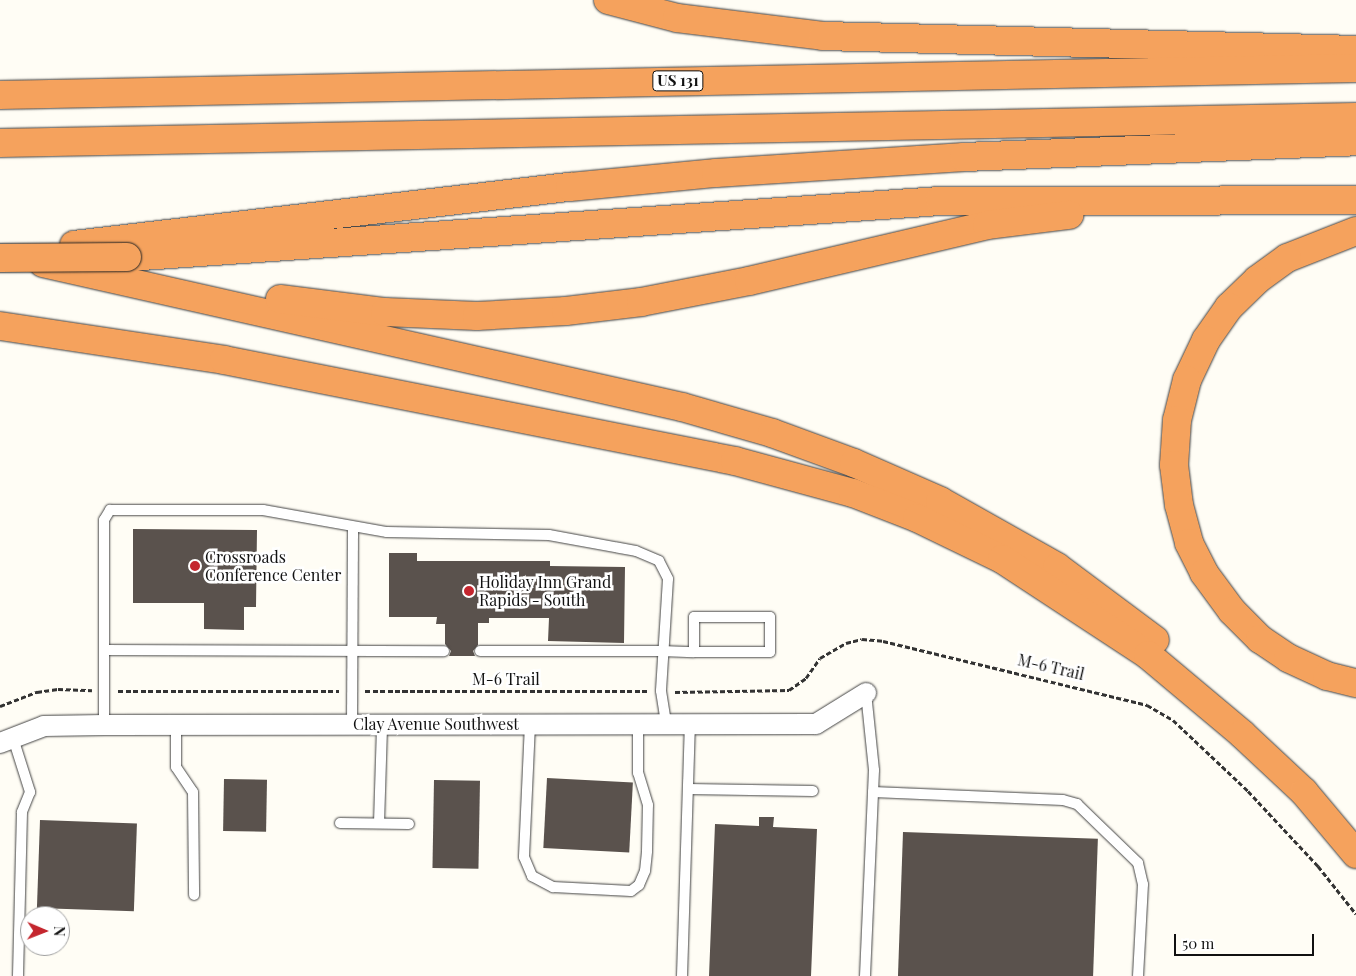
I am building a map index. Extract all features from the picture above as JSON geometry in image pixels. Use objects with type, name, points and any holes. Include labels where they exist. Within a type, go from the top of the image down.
[{"type":"highway","points":[[608,0],[687,19],[823,36],[1356,50]]},
{"type":"highway","name":"US 131","points":[[0,95],[1356,68]]},
{"type":"highway","points":[[0,143],[1356,117]]},
{"type":"highway","points":[[0,258],[74,245],[570,187],[716,174],[983,156],[1356,141]]},
{"type":"highway","points":[[0,258],[128,257],[940,201],[1206,202],[1356,200]]},
{"type":"highway","points":[[0,252],[311,305],[384,312],[477,316],[566,311],[641,302],[749,280],[987,224],[1206,202]]},
{"type":"highway","points":[[1356,231],[1287,258],[1257,280],[1229,307],[1206,340],[1187,380],[1177,420],[1174,465],[1179,506],[1189,543],[1204,573],[1232,611],[1260,639],[1288,658],[1327,676],[1356,683]]},
{"type":"highway","points":[[0,252],[682,407],[772,432],[854,463],[940,501],[1001,534],[1117,610],[1205,682],[1304,792],[1356,854]]},
{"type":"highway","points":[[0,326],[128,344],[243,364],[735,461],[852,493],[916,518],[1002,559],[1076,606],[1148,655],[1242,734],[1304,792]]},
{"type":"street","name":"Clay Avenue Southwest","points":[[7,741],[44,726],[816,724],[866,693]]},
{"type":"lane","points":[[104,725],[104,520],[110,510],[263,510],[387,532],[548,535],[636,551],[659,561],[668,579],[661,691],[666,724]]},
{"type":"lane","points":[[352,724],[353,527]]},
{"type":"lane","points":[[480,651],[662,651],[694,652],[770,652],[770,617],[694,617],[694,652]]},
{"type":"lane","points":[[104,650],[444,651]]},
{"type":"lane","points":[[865,976],[874,770],[866,693]]},
{"type":"lane","points":[[379,823],[382,724]]},
{"type":"lane","points":[[530,724],[524,857],[532,876],[553,887],[631,891],[639,885],[645,871],[647,851],[648,805],[638,774],[638,724]]},
{"type":"lane","points":[[682,976],[690,724]]},
{"type":"lane","points":[[176,725],[176,768],[193,792],[194,895]]},
{"type":"lane","points":[[7,741],[30,792],[22,812],[18,976]]},
{"type":"lane","points":[[688,789],[813,791]]},
{"type":"lane","points":[[873,792],[1064,800],[1077,804],[1138,863],[1142,884],[1138,976]]},
{"type":"lane","points":[[340,822],[409,824]]},
{"type":"path","name":"M-6 Trail","points":[[672,692],[789,690],[806,678],[820,658],[846,643],[862,639],[884,640],[1148,705],[1173,720],[1248,791],[1318,866],[1356,914]]},
{"type":"path","points":[[0,706],[38,692],[58,689],[90,690]]},
{"type":"path","points":[[111,691],[339,691]]},
{"type":"path","name":"M-6 Trail","points":[[364,691],[649,691]]},
{"type":"building","name":"Crossroads Conference Center","points":[[133,529],[257,530],[256,607],[244,607],[244,630],[204,629],[204,603],[133,603]]},
{"type":"building","name":"Holiday Inn Grand Rapids - South","points":[[389,553],[417,553],[417,561],[550,561],[550,566],[625,567],[624,643],[548,641],[549,618],[489,618],[489,623],[478,623],[478,645],[473,651],[475,656],[449,656],[451,651],[445,644],[445,624],[436,624],[437,617],[389,617]]},
{"type":"building","points":[[547,778],[633,783],[629,852],[543,848]]},
{"type":"building","points":[[224,779],[267,780],[266,832],[223,831]]},
{"type":"building","points":[[434,780],[480,781],[478,869],[432,868]]},
{"type":"building","points":[[759,817],[774,817],[773,827],[817,829],[811,976],[709,976],[715,824],[759,826]]},
{"type":"building","points":[[40,820],[137,823],[134,911],[70,909],[70,906],[37,906]]},
{"type":"building","points":[[903,832],[1098,839],[1093,976],[898,976]]},
{"type":"place","name":"Crossroads Conference Center","points":[[195,566]]},
{"type":"place","name":"Holiday Inn Grand Rapids - South","points":[[469,591]]}]
